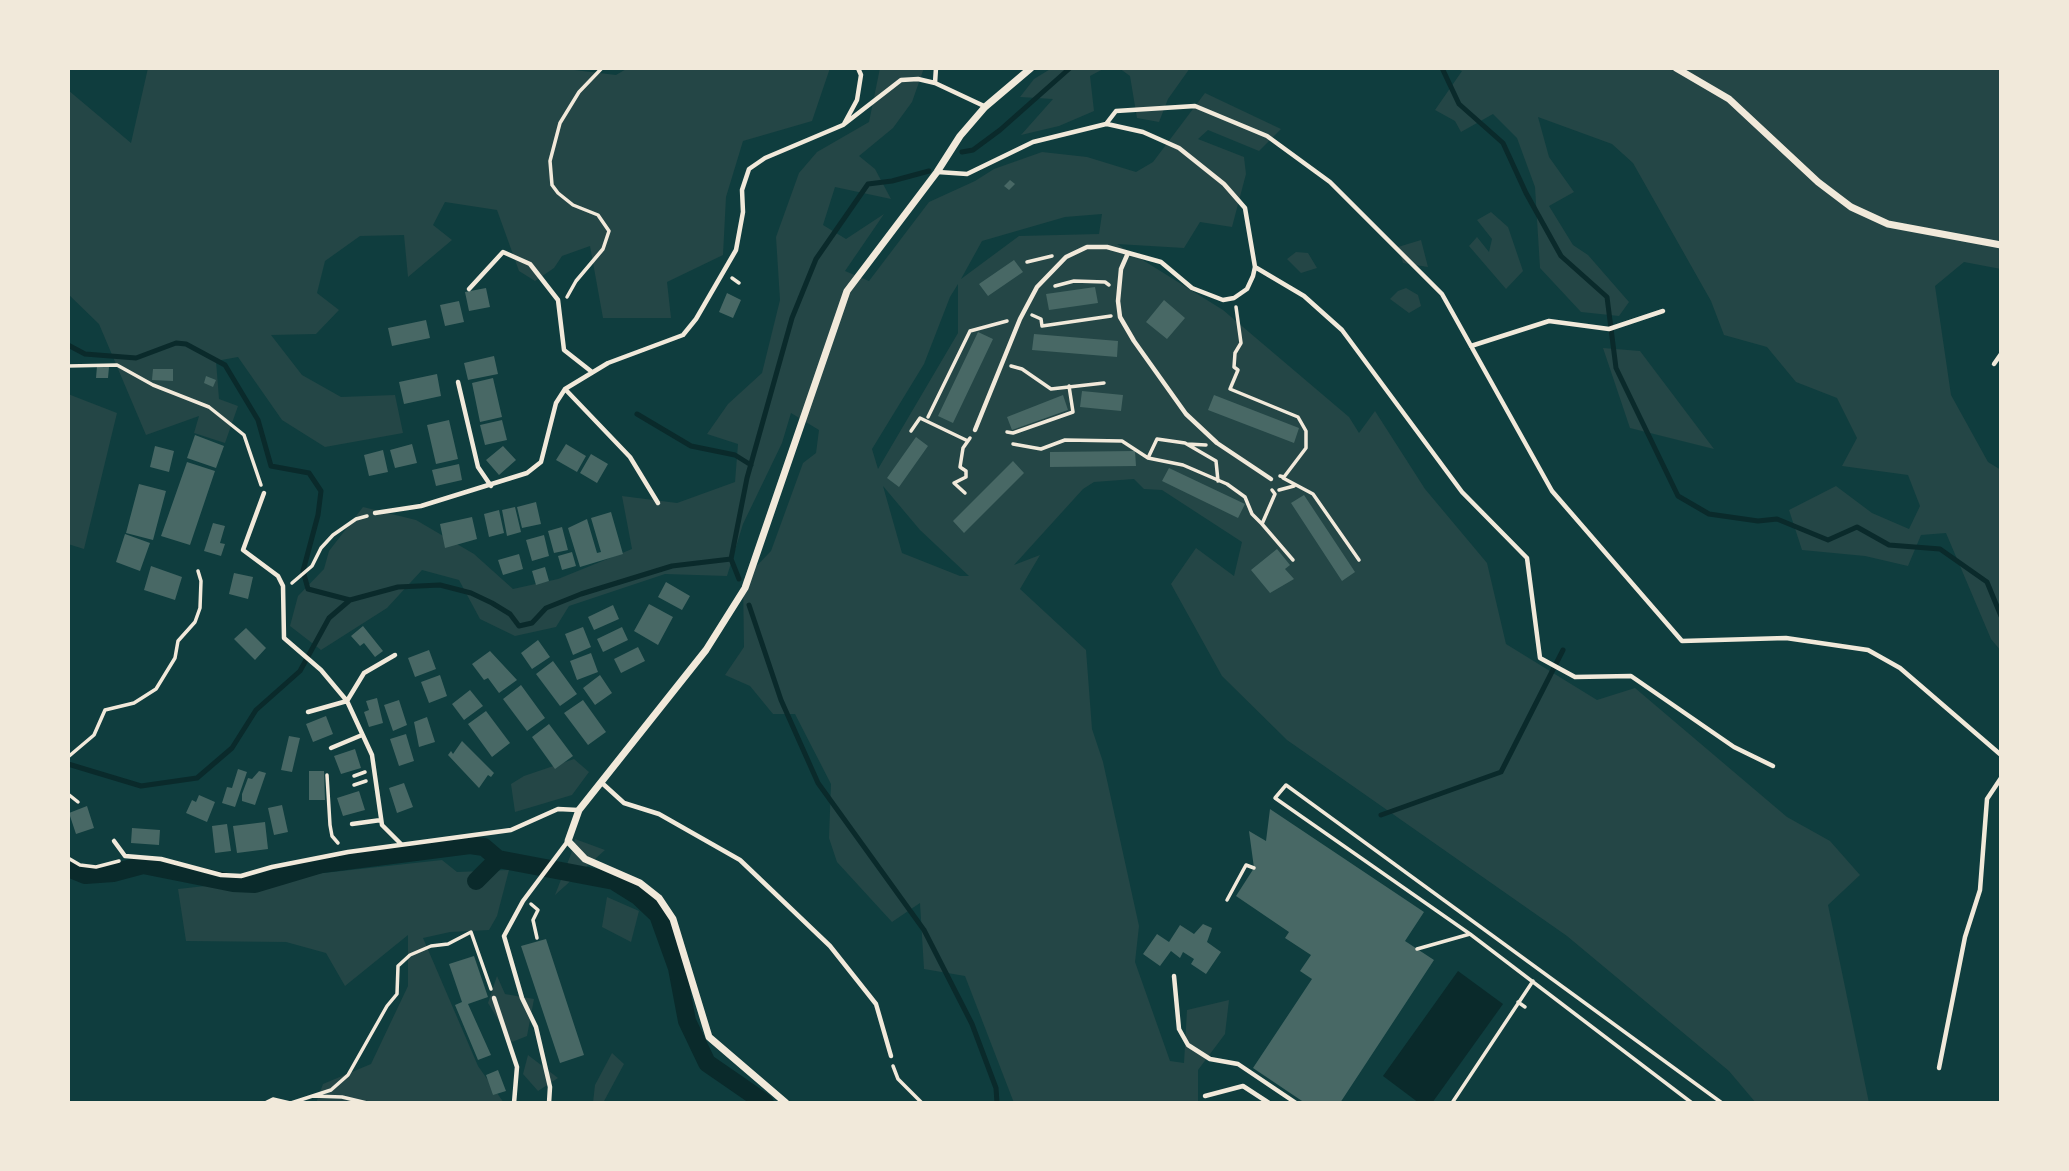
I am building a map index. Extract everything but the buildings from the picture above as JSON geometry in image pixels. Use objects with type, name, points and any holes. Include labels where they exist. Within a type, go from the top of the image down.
[{"type":"street","points":[[786,1103],[709,1037],[673,919],[659,898],[640,883],[585,859],[568,841],[579,810],[706,650],[745,588],[847,291],[937,172],[960,136],[985,107],[1031,68]]},
{"type":"street","points":[[1676,68],[1729,99],[1818,182],[1851,207],[1888,224],[2001,245]]},
{"type":"lane","points":[[843,125],[857,100],[861,75],[858,68]]},
{"type":"lane","points":[[935,83],[936,68]]},
{"type":"lane","points":[[375,513],[421,506],[491,486],[527,472],[541,462],[556,403],[565,389],[592,372],[684,335],[736,250],[743,212],[742,190],[749,169],[781,150],[843,125],[901,80],[918,79],[935,83],[985,107]]},
{"type":"lane","points":[[1106,124],[1116,111],[1195,106],[1267,136],[1330,182],[1442,294],[1552,491],[1682,641],[1786,638],[1867,650],[1900,668],[2001,755]]},
{"type":"lane","points":[[937,172],[967,174],[1033,142],[1106,124],[1143,132],[1179,148],[1224,184],[1245,208],[1255,267],[1247,289],[1234,298],[1223,300],[1192,288],[1161,262],[1107,247],[1087,247],[1066,257],[1037,287],[1020,320],[975,430]]},
{"type":"lane","points":[[469,289],[503,252],[530,264],[558,300],[564,350],[592,372]]},
{"type":"lane","points":[[1128,253],[1121,269],[1118,301],[1120,317],[1133,341],[1186,414],[1217,443],[1271,478]]},
{"type":"lane","points":[[1255,267],[1304,296],[1342,330],[1462,492],[1527,558],[1540,658],[1575,677],[1631,676],[1734,747],[1773,766]]},
{"type":"lane","points":[[1471,346],[1549,321],[1609,329],[1663,311]]},
{"type":"lane","points":[[1994,363],[2001,354]]},
{"type":"lane","points":[[458,382],[478,467],[491,486]]},
{"type":"lane","points":[[565,389],[630,457],[658,503]]},
{"type":"lane","points":[[264,493],[243,550],[278,576],[284,586],[284,638],[321,670],[347,701],[372,755],[382,825],[401,845]]},
{"type":"lane","points":[[308,712],[347,701],[364,673],[395,656]]},
{"type":"lane","points":[[331,748],[362,735]]},
{"type":"lane","points":[[1939,1068],[1965,937],[1980,890],[1987,799],[2001,778]]},
{"type":"lane","points":[[602,783],[624,803],[659,814],[740,860],[830,946],[876,1004],[891,1056]]},
{"type":"lane","points":[[114,841],[125,856],[161,859],[221,875],[242,876],[272,867],[348,852],[511,830],[558,809],[579,810]]},
{"type":"lane","points":[[352,824],[381,820]]},
{"type":"lane","points":[[549,1103],[550,1087],[536,1027],[522,998],[504,936],[523,901],[539,884],[568,841]]},
{"type":"lane","points":[[1174,976],[1179,1028],[1188,1045],[1210,1059],[1238,1065],[1296,1103]]},
{"type":"lane","points":[[494,998],[517,1068],[514,1103]]},
{"type":"lane","points":[[1205,1096],[1243,1086],[1269,1103]]},
{"type":"path","points":[[559,306],[566,306],[568,295],[576,281],[608,238],[609,231],[605,223],[588,209],[567,201],[552,185],[550,175],[560,123],[579,92],[602,68]]},
{"type":"path","points":[[1027,262],[1049,256]]},
{"type":"path","points":[[1037,287],[1049,291],[1056,284],[1074,281],[1105,282],[1109,285]]},
{"type":"path","points":[[1235,302],[1241,343],[1234,367],[1238,370],[1230,389],[1298,417],[1306,431],[1306,448],[1284,478],[1313,495],[1359,561]]},
{"type":"path","points":[[1029,314],[1041,318],[1042,326],[1101,317]]},
{"type":"path","points":[[928,417],[971,331],[1014,319]]},
{"type":"path","points":[[68,366],[117,365],[153,385],[209,407],[244,435],[264,493]]},
{"type":"path","points":[[1007,365],[1022,369],[1051,389],[1104,383]]},
{"type":"path","points":[[1007,432],[1013,433],[1073,412],[1069,386]]},
{"type":"path","points":[[68,399],[68,406]]},
{"type":"path","points":[[911,431],[920,418],[968,441]]},
{"type":"path","points":[[965,494],[954,483],[966,477],[966,471],[960,467],[968,441],[975,430]]},
{"type":"path","points":[[1148,458],[1157,439],[1185,443],[1216,461],[1218,482]]},
{"type":"path","points":[[1013,444],[1041,449],[1065,440],[1122,441],[1148,458],[1183,465],[1227,484],[1245,497],[1252,514],[1293,560]]},
{"type":"path","points":[[1279,490],[1294,486]]},
{"type":"path","points":[[1262,524],[1275,494],[1270,488]]},
{"type":"path","points":[[296,582],[312,566],[321,548],[333,535],[356,519],[375,513]]},
{"type":"path","points":[[69,755],[94,735],[105,710],[134,703],[156,689],[176,658],[178,641],[195,622],[200,608],[201,580],[198,572]]},
{"type":"path","points":[[327,775],[332,836],[348,852]]},
{"type":"path","points":[[1692,1103],[1470,934],[1275,797],[1286,785],[1722,1103]]},
{"type":"path","points":[[68,794],[78,802]]},
{"type":"path","points":[[68,858],[80,865],[96,867],[117,863],[125,856]]},
{"type":"path","points":[[1227,900],[1246,865],[1254,868]]},
{"type":"path","points":[[523,901],[538,911],[533,920],[537,939]]},
{"type":"path","points":[[265,1103],[273,1099],[290,1103],[331,1090],[348,1075],[378,1027],[387,1006],[397,994],[398,966],[410,955],[431,946],[448,944],[471,932],[494,998]]},
{"type":"path","points":[[1417,948],[1470,934]]},
{"type":"path","points":[[1452,1103],[1533,981]]},
{"type":"path","points":[[1518,1002],[1525,1007]]},
{"type":"path","points":[[891,1056],[898,1079],[922,1103]]},
{"type":"path","points":[[307,1096],[342,1097],[367,1103]]},
{"type":"shaded area","points":[[148,68],[558,68],[616,75],[628,68],[830,68],[812,121],[743,141],[726,197],[723,255],[667,282],[671,318],[603,318],[590,246],[562,256],[554,268],[535,281],[519,271],[497,210],[445,202],[433,225],[452,240],[408,277],[404,235],[360,236],[325,261],[317,293],[339,310],[316,334],[271,335],[302,375],[341,397],[395,395],[403,433],[325,447],[282,420],[238,357],[216,361],[219,399],[238,406],[225,443],[194,433],[199,416],[146,435],[99,324],[68,294],[68,90],[131,143]]},
{"type":"shaded area","points":[[880,68],[924,68],[912,102],[893,128],[859,156],[875,169],[891,199],[835,187],[823,225],[846,239],[884,214],[845,271],[869,281],[929,202],[994,169],[1042,152],[1087,157],[1136,172],[1153,162],[1205,93],[1281,129],[1259,151],[1208,130],[1198,139],[1244,157],[1246,174],[1232,227],[1200,222],[1184,248],[1117,244],[1223,310],[1349,417],[1359,433],[1375,411],[1425,489],[1487,563],[1506,644],[1597,700],[1635,688],[1787,817],[1830,841],[1860,875],[1828,905],[1869,1103],[1756,1103],[1729,1071],[1567,936],[1287,740],[1222,676],[1171,584],[1196,548],[1234,576],[1242,542],[1162,490],[1144,489],[1134,479],[1094,482],[1083,489],[1014,565],[1040,555],[1020,589],[1086,650],[1092,729],[1103,762],[1139,926],[1135,962],[1170,1061],[1184,1063],[1187,1010],[1229,1000],[1225,1034],[1198,1070],[1198,1103],[1014,1103],[965,976],[924,969],[920,903],[892,922],[837,862],[829,838],[831,784],[795,714],[773,714],[750,686],[725,675],[744,647],[743,580],[771,551],[803,463],[816,453],[819,430],[791,413],[782,443],[743,524],[727,576],[665,574],[569,606],[556,627],[515,636],[480,619],[459,580],[422,570],[387,608],[321,650],[290,626],[298,596],[324,569],[329,551],[363,507],[416,520],[474,554],[513,589],[558,579],[632,549],[622,496],[677,503],[735,482],[738,444],[707,434],[728,404],[762,373],[780,300],[776,237],[799,173],[817,152],[869,122]],"holes":[[[1102,214],[1099,234],[1019,236],[961,279],[982,241],[1065,217]],[[958,284],[958,333],[878,469],[872,449],[924,364],[950,297]],[[883,486],[920,530],[969,576],[960,576],[902,553]]]},
{"type":"shaded area","points":[[1052,68],[1105,68],[1090,76],[1094,111],[1059,126],[1021,135],[1053,99],[1020,97],[1034,79]]},
{"type":"shaded area","points":[[1119,68],[1190,68],[1168,99],[1159,122],[1137,118],[1130,76]]},
{"type":"shaded area","points":[[1454,68],[2001,68],[2001,269],[1964,262],[1935,286],[1951,395],[1988,462],[2001,470],[2001,651],[1991,639],[1946,533],[1921,535],[1908,566],[1865,556],[1802,550],[1789,510],[1836,486],[1872,513],[1909,529],[1920,506],[1908,475],[1842,466],[1857,438],[1837,398],[1796,382],[1767,347],[1724,335],[1711,301],[1633,163],[1612,144],[1538,117],[1549,157],[1574,192],[1549,206],[1573,245],[1588,255],[1629,302],[1619,316],[1581,312],[1540,268],[1535,187],[1517,138],[1493,114],[1461,132],[1455,121],[1435,110],[1462,71]]},
{"type":"shaded area","points":[[1491,212],[1508,227],[1523,271],[1506,289],[1469,246],[1477,237],[1489,252],[1492,239],[1477,220]]},
{"type":"shaded area","points":[[1421,240],[1428,267],[1403,263],[1398,247]]},
{"type":"shaded area","points":[[1296,252],[1308,253],[1317,268],[1301,273],[1287,259]]},
{"type":"shaded area","points":[[1406,288],[1418,295],[1421,306],[1409,313],[1390,299]]},
{"type":"shaded area","points":[[1603,348],[1640,351],[1714,449],[1630,428]]},
{"type":"shaded area","points":[[68,394],[117,413],[84,549],[68,544]]},
{"type":"shaded area","points":[[574,759],[589,772],[572,795],[515,812],[511,784],[524,776]]},
{"type":"shaded area","points":[[575,839],[605,850],[555,895],[571,854]]},
{"type":"shaded area","points":[[442,860],[457,872],[509,870],[497,916],[489,930],[450,932],[423,938],[478,1066],[504,1103],[316,1103],[323,1084],[371,1064],[408,986],[408,935],[345,986],[326,953],[286,942],[186,941],[178,889]]},
{"type":"shaded area","points":[[607,897],[639,911],[631,942],[602,927]]},
{"type":"shaded area","points":[[1458,971],[1503,1004],[1432,1103],[1419,1103],[1383,1076]]},
{"type":"shaded area","points":[[497,976],[505,994],[534,999],[527,1036],[512,1042],[488,1003]]},
{"type":"shaded area","points":[[612,1053],[624,1064],[603,1103],[593,1103],[595,1085]]},
{"type":"shaded area","points":[[528,1055],[558,1078],[538,1091],[523,1074]]},
{"type":"waterway","points":[[962,152],[973,150],[1000,130],[1070,68]]},
{"type":"waterway","points":[[1442,68],[1459,104],[1503,143],[1526,193],[1561,256],[1607,297],[1616,368],[1678,496],[1709,514],[1758,521],[1777,519],[1828,540],[1857,527],[1889,545],[1940,549],[1987,582],[2001,616]]},
{"type":"waterway","points":[[739,579],[731,559],[747,478],[792,318],[816,259],[868,184],[929,171]]},
{"type":"waterway","points":[[68,345],[85,354],[136,358],[176,343],[186,344],[225,365],[258,420],[271,466],[309,473],[321,491],[318,515],[303,571],[308,589],[350,600]]},
{"type":"waterway","points":[[637,414],[691,446],[735,455],[751,465]]},
{"type":"waterway","points":[[68,764],[141,786],[197,778],[232,748],[256,710],[300,671],[329,618],[350,600],[398,587],[440,585],[471,593],[492,603],[510,614],[519,626],[532,623],[546,608],[581,594],[672,566],[731,559]]},
{"type":"waterway","points":[[749,605],[781,700],[818,783],[924,930],[972,1024],[996,1088],[997,1103]]},
{"type":"waterway","points":[[1381,815],[1501,772],[1563,650]]},
{"type":"waterway","points":[[68,868],[85,875],[113,873],[143,865],[233,883],[255,884],[322,864],[470,845],[484,847],[498,859],[614,881],[638,896],[658,915],[677,968],[687,1021],[707,1063],[765,1103]]},
{"type":"waterway","points":[[476,881],[498,859]]}]
